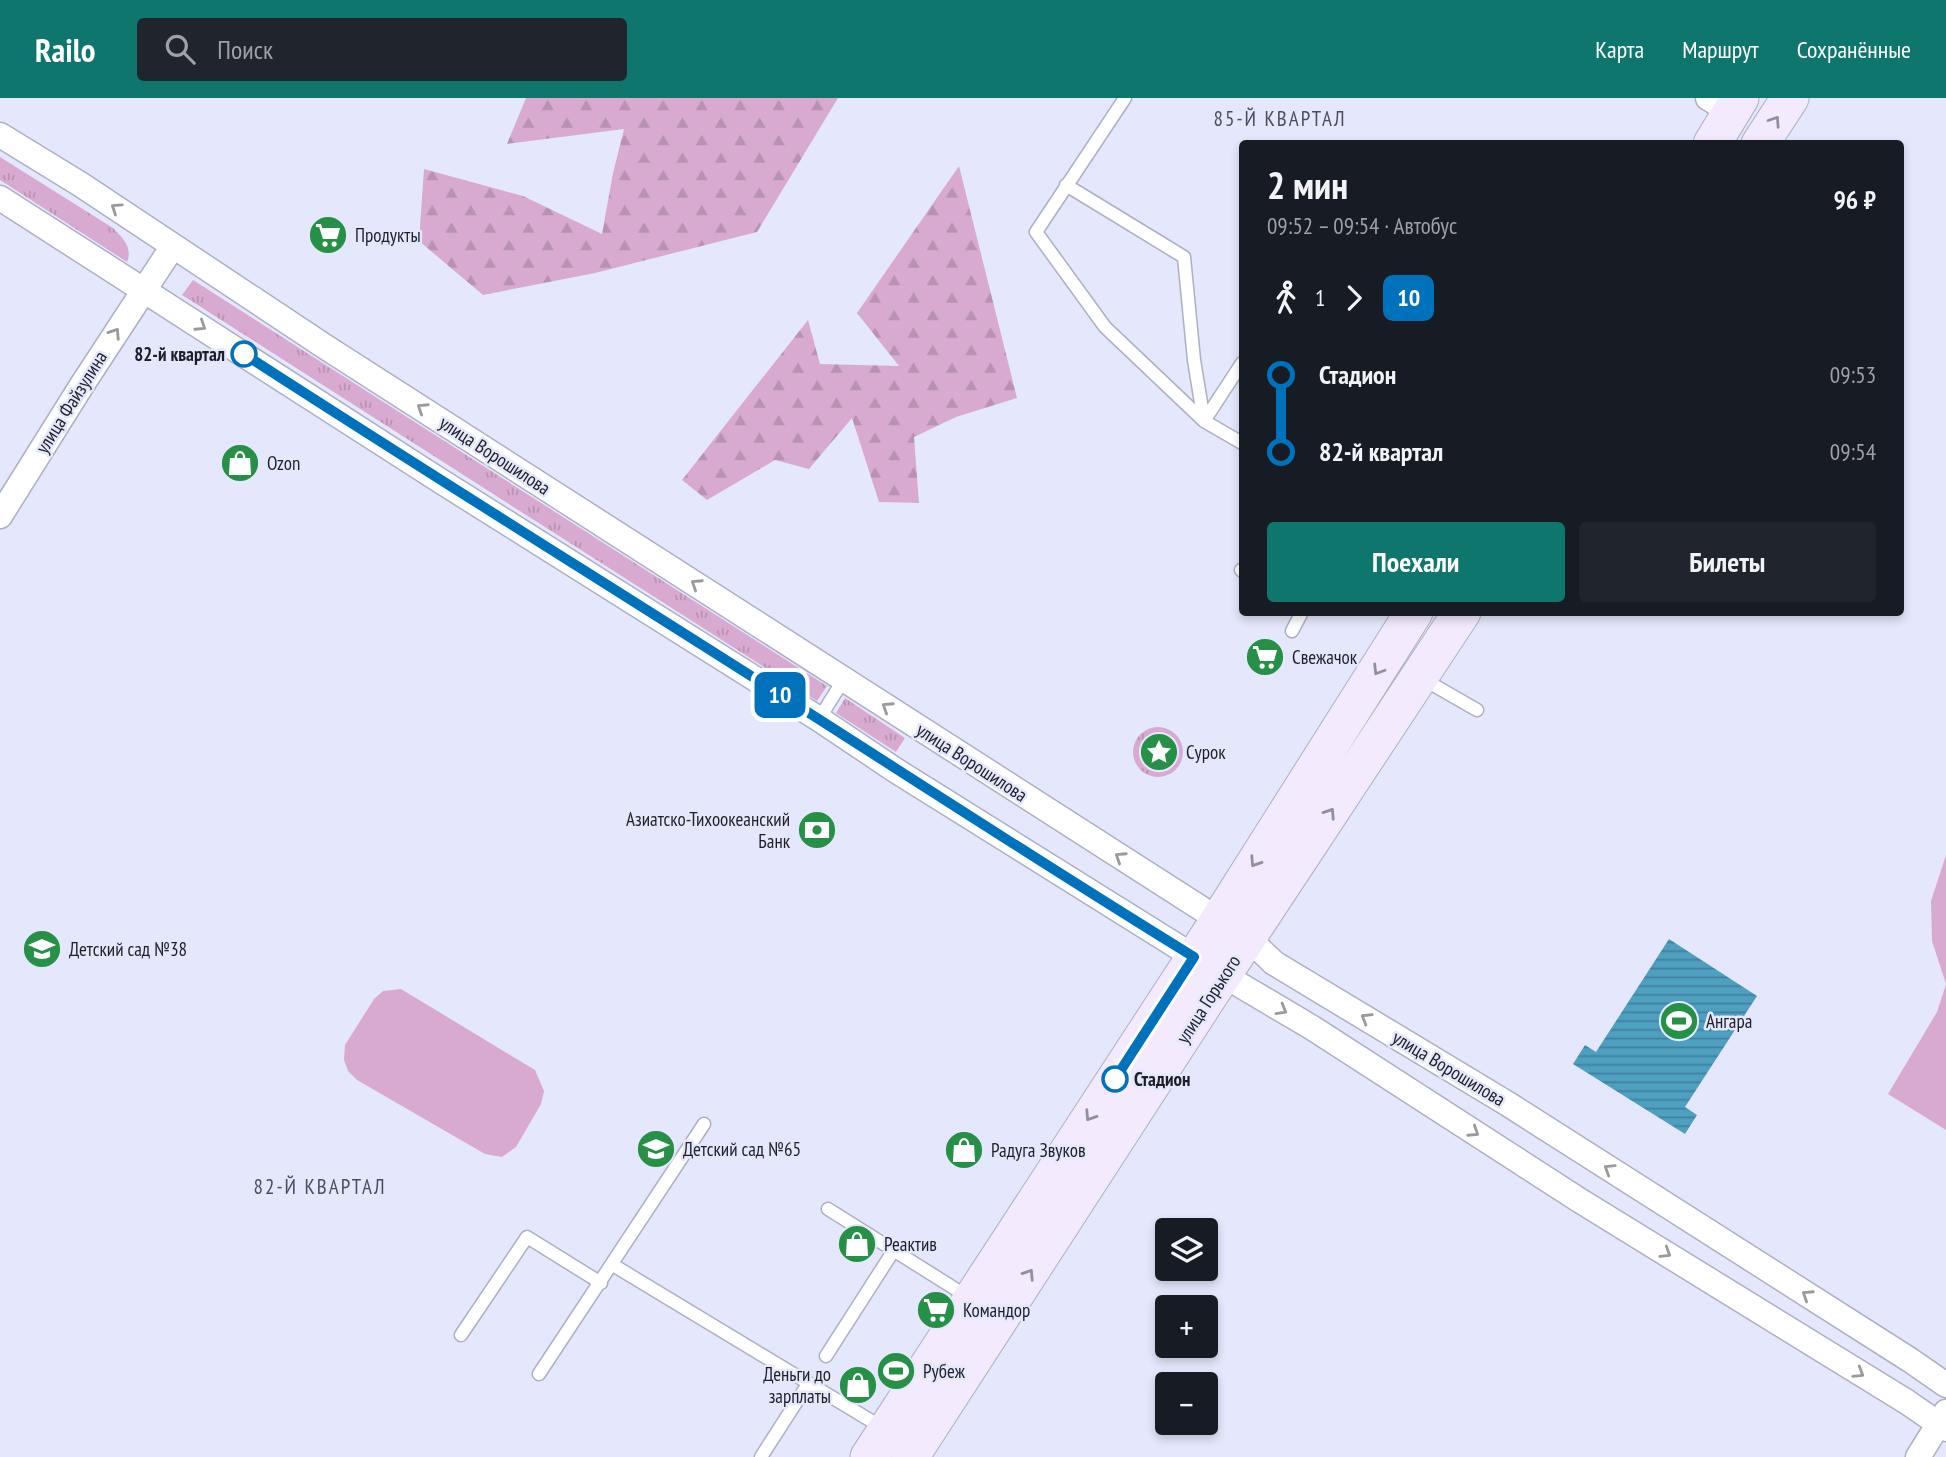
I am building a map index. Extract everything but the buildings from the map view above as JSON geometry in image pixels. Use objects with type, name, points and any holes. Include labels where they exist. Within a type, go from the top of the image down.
[{"type":"main road","points":[[1763,140],[1790,98]]},
{"type":"main road","points":[[1713,140],[1727,103]]},
{"type":"main road","name":"улица Горького","points":[[1233,929],[1412,616]]},
{"type":"main road","name":"улица Горького","points":[[877,1444],[971,1300],[1233,929],[1420,677],[1459,616]]},
{"type":"main road","name":"улица Горького","points":[[910,1457],[1208,966]]},
{"type":"street","name":"улица Ворошилова","points":[[0,135],[80,184],[324,346],[1233,929],[1275,963],[1508,1104],[1946,1385]]},
{"type":"street","name":"улица Ворошилова","points":[[0,198],[895,770],[1208,966],[1311,1027],[1579,1200],[1943,1422]]},
{"type":"street","name":"улица Файзулина","points":[[0,516],[173,246]]},
{"type":"street","points":[[1917,1457],[1943,1422]]},
{"type":"lane","points":[[1125,98],[1036,232],[1105,327],[1204,421],[1239,441]]},
{"type":"lane","points":[[1066,185],[1184,257],[1194,360],[1204,421]]},
{"type":"lane","points":[[1204,421],[1239,368]]},
{"type":"lane","points":[[1292,631],[1301,616]]},
{"type":"lane","points":[[1420,677],[1477,710]]},
{"type":"lane","points":[[819,719],[844,679]]},
{"type":"lane","points":[[539,1374],[704,1124]]},
{"type":"lane","points":[[828,1209],[971,1300]]},
{"type":"lane","points":[[461,1335],[527,1237],[601,1283]]},
{"type":"lane","points":[[826,1356],[894,1250]]},
{"type":"lane","points":[[612,1265],[808,1384],[877,1444]]},
{"type":"lane","points":[[761,1457],[808,1384]]},
{"type":"green space","points":[[526,98],[838,98],[757,232],[595,273],[483,295],[419,241],[424,169],[523,196],[602,234],[624,129],[507,144]]},
{"type":"green space","points":[[0,157],[113,228],[128,248],[127,262],[0,180]]},
{"type":"green space","points":[[959,166],[1017,398],[956,417],[914,437],[919,503],[879,502],[852,418],[809,469],[775,460],[707,500],[682,480],[808,320],[820,364],[899,366],[857,313]]},
{"type":"green space","points":[[193,280],[827,686],[817,701],[182,295]]},
{"type":"green space","points":[[845,698],[905,738],[896,752],[836,713]]},
{"type":"green space","points":[[1158,727],[1176,734],[1183,752],[1176,770],[1158,777],[1140,770],[1133,752],[1140,734]]},
{"type":"green space","points":[[1946,855],[1946,984],[1932,941],[1931,901]]},
{"type":"green space","points":[[1946,984],[1946,1130],[1888,1094],[1937,1012]]},
{"type":"green space","points":[[401,989],[535,1070],[544,1091],[541,1104],[516,1147],[502,1157],[485,1154],[357,1080],[348,1071],[344,1060],[345,1045],[374,999],[383,991]]},
{"type":"water","name":"Ангара","points":[[1669,939],[1757,996],[1685,1107],[1697,1115],[1685,1134],[1573,1064],[1585,1045],[1596,1052]]},
{"type":"bus line","name":"10","points":[[244,354],[895,770],[1194,957],[1115,1079]]},
{"type":"place","name":"Продукты","points":[[328,235]]},
{"type":"place","name":"82-й квартал","points":[[244,354]]},
{"type":"place","name":"Ozon","points":[[240,463]]},
{"type":"place","name":"Свежачок","points":[[1265,657]]},
{"type":"place","name":"Сурок","points":[[1159,752]]},
{"type":"place","name":"Азиатско-Тихоокеанский Банк","points":[[817,830]]},
{"type":"place","name":"Детский сад №38","points":[[42,949]]},
{"type":"place","name":"Ангара","points":[[1679,1021]]},
{"type":"place","name":"Стадион","points":[[1115,1079]]},
{"type":"place","name":"Детский сад №65","points":[[656,1149]]},
{"type":"place","name":"Радуга Звуков","points":[[964,1150]]},
{"type":"place","name":"Реактив","points":[[857,1244]]},
{"type":"place","name":"Командор","points":[[936,1310]]},
{"type":"place","name":"Рубеж","points":[[896,1371]]},
{"type":"place","name":"Деньги до зарплаты","points":[[858,1385]]},
{"type":"district","name":"85-Й КВАРТАЛ","points":[[1280,119]]},
{"type":"district","name":"82-Й КВАРТАЛ","points":[[320,1187]]}]
